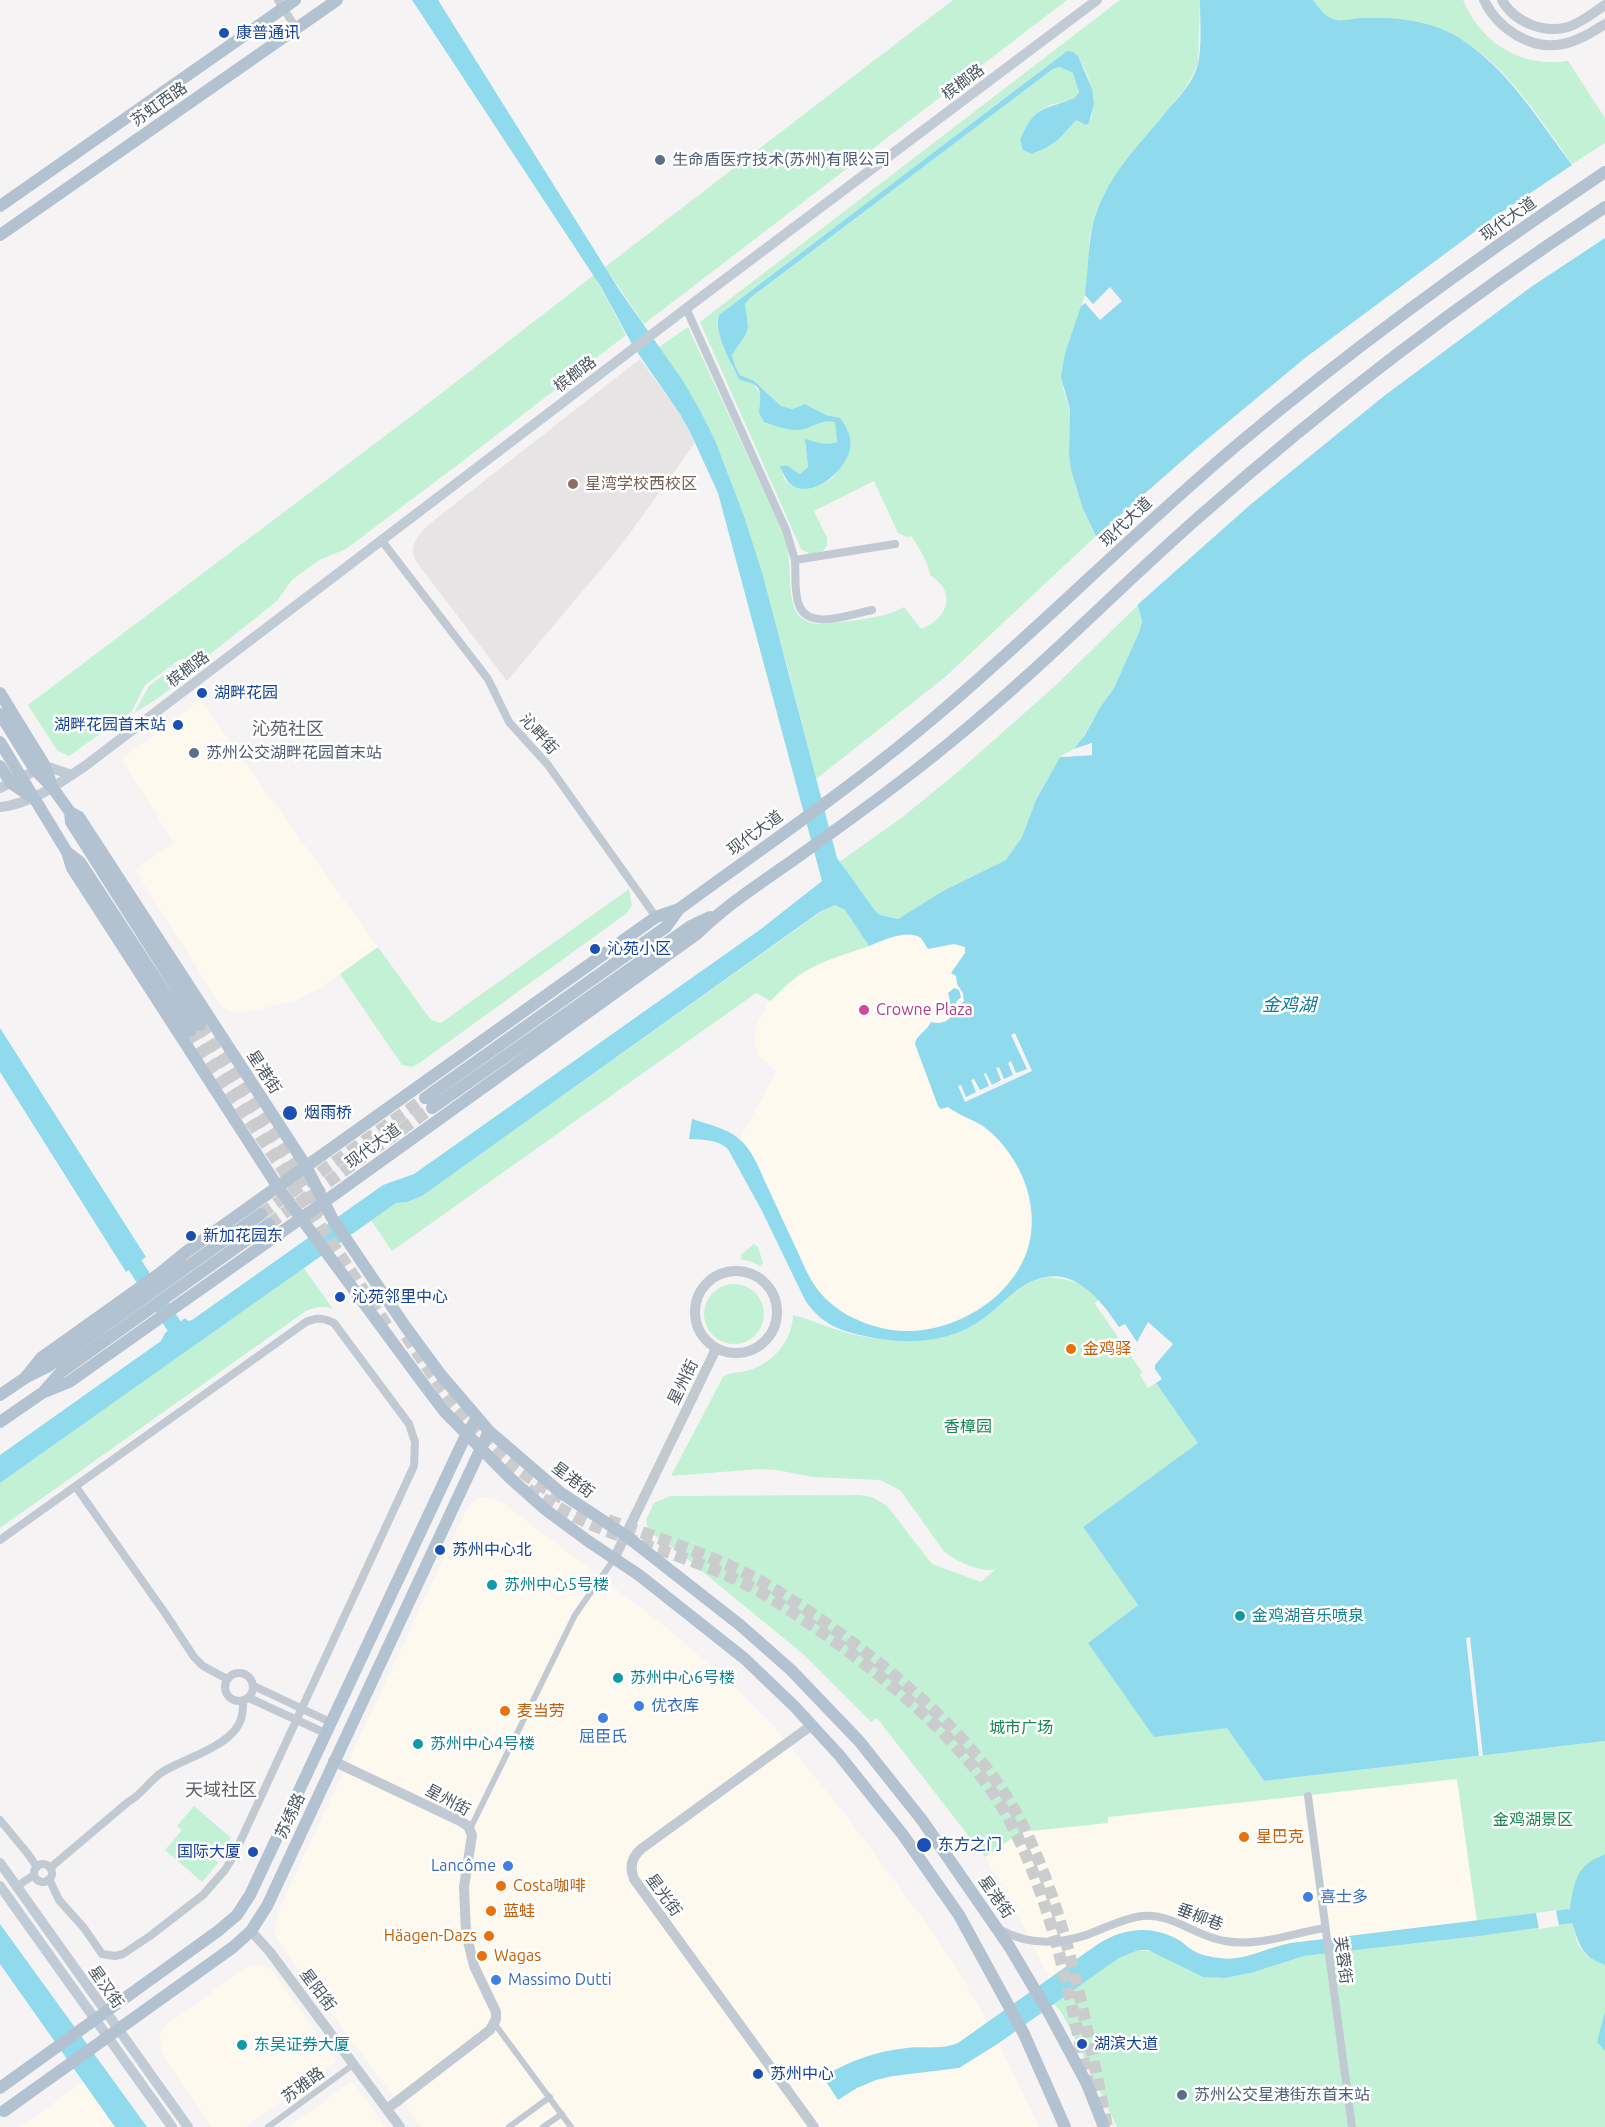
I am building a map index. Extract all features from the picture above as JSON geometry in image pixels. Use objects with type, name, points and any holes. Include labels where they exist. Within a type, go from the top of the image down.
[{"type":"main road","name":"苏虹西路","points":[[0,206],[281,4],[296,0]]},
{"type":"main road","name":"苏虹西路","points":[[0,235],[337,0]]},
{"type":"main road","name":"槟榔路","points":[[0,807],[20,804],[34,798],[72,775],[686,308],[1097,0]]},
{"type":"main road","name":"现代大道","points":[[25,1378],[41,1358],[159,1274],[186,1252],[656,917],[679,909],[825,802],[935,718],[1051,615],[1178,496],[1323,375],[1458,273],[1605,172]]},
{"type":"main road","name":"现代大道","points":[[0,1422],[42,1393],[69,1382],[300,1219],[697,934],[716,915],[833,832],[954,740],[1198,517],[1350,391],[1485,291],[1605,207]]},
{"type":"main road","points":[[0,693],[40,768]]},
{"type":"main road","points":[[0,714],[40,768]]},
{"type":"main road","points":[[0,742],[11,783]]},
{"type":"main road","points":[[0,766],[11,783],[34,798]]},
{"type":"main road","points":[[11,783],[40,768],[72,775]]},
{"type":"main road","name":"星港街","points":[[40,768],[70,812],[79,817],[306,1166],[332,1218],[425,1354],[489,1431],[561,1493],[625,1535],[740,1625],[786,1665],[859,1741],[899,1790],[998,1929],[1033,1984],[1087,2084],[1104,2127]]},
{"type":"main road","name":"星港街","points":[[34,798],[67,852],[72,868],[278,1187],[424,1386],[466,1435],[546,1510],[639,1575],[740,1654],[812,1725],[878,1802],[944,1891],[1024,2034],[1065,2127]]},
{"type":"main road","name":"星港街","points":[[67,852],[80,862],[195,1028],[71,822],[70,812]]},
{"type":"main road","name":"现代大道","points":[[679,909],[666,927],[428,1103],[691,926],[716,915]]},
{"type":"main road","name":"现代大道","points":[[0,1395],[25,1378],[47,1367],[265,1219],[60,1372],[42,1393]]},
{"type":"main road","name":"苏绣路","points":[[0,2088],[237,1915],[250,1895],[466,1435],[477,1418]]},
{"type":"main road","name":"苏绣路","points":[[2,2112],[232,1948],[252,1931],[267,1906],[489,1431]]},
{"type":"main road","name":"星汉街","points":[[0,1863],[100,2015],[188,2127]]},
{"type":"main road","name":"星汉街","points":[[2,1893],[100,2015]]},
{"type":"main road","name":"星汉街","points":[[113,2033],[172,2127]]},
{"type":"street","points":[[1484,0],[1492,15],[1508,30],[1527,40],[1544,44],[1560,45],[1574,41],[1605,24]]},
{"type":"street","points":[[1502,0],[1506,7],[1526,23],[1556,29],[1579,22],[1605,5]]},
{"type":"street","points":[[281,4],[296,28]]},
{"type":"street","points":[[686,308],[786,531],[795,560],[798,602],[804,614],[810,618],[828,619],[872,610]]},
{"type":"street","name":"沁畔街","points":[[382,541],[488,679],[509,722],[548,765],[656,917]]},
{"type":"street","points":[[795,560],[895,544]]},
{"type":"street","points":[[738,1271],[758,1277],[772,1292],[776,1303],[776,1319],[769,1336],[750,1351],[727,1353],[716,1348],[704,1339],[696,1326],[694,1311],[697,1296],[706,1283],[718,1275],[738,1271]]},
{"type":"street","points":[[0,1540],[306,1322],[316,1318],[334,1323],[409,1424],[415,1442],[414,1466],[225,1870],[203,1895],[123,1954],[110,1957],[102,1954],[84,1928],[59,1900],[49,1879]]},
{"type":"street","name":"星州街","points":[[614,1559],[716,1348]]},
{"type":"street","points":[[76,1487],[194,1657],[203,1666],[227,1679]]},
{"type":"street","points":[[470,1829],[575,1615],[614,1559]]},
{"type":"street","points":[[325,1733],[246,1699],[234,1701],[227,1695],[225,1687],[227,1679],[234,1673],[243,1673],[250,1678],[254,1686],[330,1722]]},
{"type":"street","points":[[50,1868],[138,1796],[153,1779],[230,1736],[242,1717],[246,1699],[254,1686]]},
{"type":"street","name":"星光街","points":[[812,1725],[641,1849],[634,1857],[631,1868],[634,1879],[814,2127]]},
{"type":"street","name":"星州街","points":[[333,1761],[460,1821],[470,1829],[472,1842],[465,1875],[465,1922],[474,1966],[496,2012],[494,2023]]},
{"type":"street","name":"芙蓉街","points":[[1308,1796],[1352,2127]]},
{"type":"street","points":[[0,1820],[35,1871],[39,1881],[44,1882],[49,1879],[50,1868]]},
{"type":"street","points":[[16,1887],[42,1864],[50,1868]]},
{"type":"street","name":"垂柳巷","points":[[998,1929],[1022,1940],[1047,1942],[1080,1937],[1131,1918],[1156,1916],[1213,1939],[1269,1941],[1291,1934],[1326,1931]]},
{"type":"street","name":"星阳街","points":[[252,1931],[400,2127]]},
{"type":"street","points":[[387,2109],[490,2030],[494,2023],[572,2127]]},
{"type":"street","name":"苏雅路","points":[[268,2127],[354,2064]]},
{"type":"street","points":[[509,2127],[550,2097]]},
{"type":"street","points":[[543,2127],[562,2114]]},
{"type":"shaded area","name":"星湾学校西校区","points":[[640,359],[680,414],[695,443],[622,544],[507,681],[415,560],[414,544],[428,525]]},
{"type":"shaded area","points":[[200,700],[378,947],[321,987],[296,1000],[243,1012],[228,1011],[220,1004],[135,870],[174,843],[122,759]]},
{"type":"shaded area","points":[[911,934],[921,938],[928,949],[954,944],[965,947],[965,953],[951,973],[956,976],[964,1001],[955,1015],[945,1022],[938,1024],[931,1022],[927,1030],[916,1039],[915,1045],[921,1063],[944,1107],[983,1126],[996,1137],[1016,1163],[1028,1194],[1031,1232],[1027,1251],[1017,1273],[991,1300],[953,1322],[921,1331],[902,1332],[875,1327],[860,1321],[823,1296],[804,1266],[757,1165],[740,1139],[776,1071],[758,1055],[754,1041],[756,1027],[767,1005],[784,986],[802,972],[820,963],[892,937]]},
{"type":"shaded area","name":"苏州中心","points":[[479,1497],[492,1498],[503,1503],[667,1628],[734,1686],[778,1731],[848,1818],[931,1930],[962,1977],[999,2043],[1039,2127],[421,2127],[402,2100],[390,2092],[277,1940],[274,1931],[279,1909],[467,1508]]},
{"type":"shaded area","points":[[1457,1778],[1477,1921],[1291,1943],[1247,1956],[1227,1959],[1201,1954],[1165,1934],[1149,1930],[1104,1940],[1049,1978],[1011,1900],[985,1857],[1021,1832],[1107,1823],[1107,1817]]},
{"type":"shaded area","name":"东吴证券大厦","points":[[255,1965],[272,1970],[336,2061],[246,2127],[212,2127],[166,2060],[161,2050],[160,2036],[163,2027],[248,1966]]},
{"type":"shaded area","points":[[352,2081],[385,2127],[288,2127]]},
{"type":"shaded area","points":[[83,2082],[115,2127],[20,2127]]},
{"type":"green space","points":[[953,0],[1067,0],[644,324],[605,267]]},
{"type":"green space","points":[[1120,0],[1200,0],[1198,63],[1193,75],[1184,90],[1120,170],[1097,210],[1089,239],[1085,295],[1065,353],[1063,388],[1070,409],[1071,470],[1083,509],[1096,536],[944,678],[816,779],[788,669],[744,516],[715,440],[701,412],[659,347],[688,327],[781,528],[789,556],[793,604],[796,612],[802,618],[821,624],[881,616],[904,607],[921,629],[931,624],[943,612],[946,604],[944,589],[930,575],[925,560],[911,536],[907,537],[898,533],[874,481],[814,511],[827,538],[827,546],[821,553],[810,554],[801,549],[700,322]],"holes":[[[1064,53],[1076,54],[1091,86],[1093,103],[1091,120],[1082,123],[1076,119],[1059,139],[1036,153],[1020,143],[1021,137],[1035,115],[1045,107],[1074,99],[1078,94],[1078,83],[1073,73],[1060,67],[1053,69],[745,304],[746,334],[732,355],[740,375],[754,381],[781,406],[792,409],[805,404],[826,415],[840,418],[851,444],[846,458],[831,479],[809,488],[791,485],[786,481],[781,470],[791,468],[800,474],[808,467],[805,443],[834,444],[837,442],[835,421],[799,430],[767,424],[759,413],[761,395],[753,384],[737,374],[732,368],[717,322],[719,315]]]},
{"type":"green space","points":[[1313,0],[1463,0],[1480,29],[1505,49],[1534,60],[1568,61],[1605,118],[1605,143],[1572,164],[1517,89],[1484,55],[1466,42],[1436,28],[1406,20],[1333,19],[1324,13]]},
{"type":"green space","points":[[594,275],[626,335],[346,549],[319,560],[292,580],[277,601],[209,655],[179,660],[145,685],[132,711],[69,756],[57,750],[28,705],[430,402]]},
{"type":"green space","points":[[1138,605],[1142,621],[1140,630],[1114,688],[1080,743],[1060,757],[1036,800],[1022,837],[1006,860],[943,891],[900,919],[875,912],[839,862],[900,819],[953,776],[1054,687]]},
{"type":"green space","points":[[208,660],[157,699],[134,713],[149,686],[179,663]]},
{"type":"green space","points":[[629,889],[632,906],[627,913],[412,1067],[402,1065],[340,974],[378,947],[431,1020],[441,1023]]},
{"type":"green space","points":[[835,905],[845,910],[869,946],[805,972],[794,979],[771,1001],[756,993],[392,1251],[371,1220],[396,1203],[407,1202],[422,1196],[825,909]]},
{"type":"green space","points":[[754,1244],[758,1247],[763,1263],[760,1266],[740,1259],[742,1254]]},
{"type":"green space","points":[[304,1268],[333,1309],[320,1307],[306,1311],[0,1528],[0,1483]]},
{"type":"green space","points":[[1048,1277],[1076,1283],[1088,1289],[1099,1299],[1095,1304],[1142,1372],[1140,1375],[1148,1388],[1156,1383],[1199,1443],[1083,1527],[1138,1605],[1088,1643],[1227,1728],[1264,1781],[1605,1741],[1605,1854],[1597,1857],[1572,1923],[1578,1945],[1587,1956],[1605,1965],[1605,2011],[1597,2042],[1605,2051],[1605,2127],[1117,2127],[1072,2032],[1054,2004],[1119,1958],[1139,1950],[1153,1952],[1201,1976],[1221,1978],[1251,1973],[1304,1956],[1479,1936],[1457,1779],[1108,1817],[1108,1823],[1021,1832],[985,1857],[877,1718],[871,1722],[803,1654],[675,1549],[648,1531],[646,1520],[654,1503],[670,1496],[860,1495],[872,1497],[887,1506],[932,1564],[981,1582],[996,1569],[976,1568],[948,1554],[900,1490],[880,1480],[813,1477],[759,1469],[671,1476],[723,1377],[751,1370],[776,1354],[787,1339],[793,1315],[841,1331],[877,1339],[932,1338],[967,1327],[983,1318],[1029,1283]]},
{"type":"green space","points":[[734,1284],[755,1293],[764,1314],[755,1335],[734,1344],[713,1335],[704,1314],[713,1293]]},
{"type":"green space","points":[[194,1806],[231,1838],[214,1859],[218,1863],[202,1882],[165,1850],[182,1830],[177,1826]]},
{"type":"water","name":"金鸡湖","points":[[412,0],[438,0],[620,291],[683,381],[701,412],[715,440],[744,516],[763,576],[837,858],[876,912],[898,919],[943,891],[1006,860],[1022,837],[1036,800],[1060,757],[1092,755],[1092,743],[1074,749],[1114,688],[1140,630],[1142,621],[1137,602],[1096,536],[1083,509],[1071,470],[1070,409],[1061,377],[1065,353],[1081,306],[1085,303],[1100,320],[1122,301],[1110,287],[1093,304],[1085,295],[1095,218],[1105,193],[1119,170],[1194,76],[1200,49],[1200,0],[1313,0],[1326,15],[1337,20],[1402,19],[1427,24],[1450,33],[1483,56],[1503,75],[1605,204],[1605,1741],[1264,1781],[1227,1728],[1154,1737],[1088,1643],[1138,1605],[1083,1527],[1198,1443],[1156,1383],[1162,1379],[1155,1365],[1173,1344],[1148,1322],[1137,1342],[1125,1324],[1119,1327],[1087,1289],[1074,1281],[1061,1277],[1047,1277],[1032,1282],[1015,1292],[975,1324],[945,1337],[920,1341],[894,1341],[869,1337],[832,1326],[811,1309],[805,1300],[762,1211],[728,1149],[715,1142],[689,1139],[692,1119],[728,1132],[743,1142],[758,1165],[815,1286],[835,1307],[860,1321],[896,1331],[943,1326],[985,1305],[1003,1290],[1017,1272],[1027,1251],[1032,1229],[1029,1195],[1021,1174],[1006,1148],[988,1130],[948,1107],[941,1109],[938,1106],[915,1044],[917,1038],[931,1022],[938,1023],[947,1020],[964,1001],[956,976],[951,973],[965,953],[965,947],[954,944],[928,949],[921,938],[909,935],[895,936],[869,946],[845,910],[835,905],[821,911],[422,1196],[407,1202],[396,1203],[0,1483],[0,1455],[161,1341],[165,1333],[185,1318],[188,1321],[192,1320],[383,1185],[414,1174],[761,929],[822,881],[718,493],[691,434],[680,414],[633,346],[601,287]]},
{"type":"water","points":[[1067,51],[1078,56],[1092,89],[1094,104],[1089,123],[1086,125],[1076,120],[1059,139],[1046,148],[1032,154],[1023,150],[1020,140],[1030,120],[1048,107],[1075,98],[1079,92],[1073,73],[1060,67],[1053,69],[745,304],[748,327],[732,355],[740,375],[754,381],[781,406],[792,409],[805,404],[826,415],[840,418],[850,437],[851,445],[847,457],[836,473],[820,485],[811,488],[802,489],[793,486],[780,468],[781,466],[788,466],[800,474],[808,467],[805,439],[825,444],[837,442],[835,422],[826,421],[798,430],[781,428],[764,422],[759,413],[759,390],[753,384],[740,380],[724,348],[719,330],[719,315]]},
{"type":"water","points":[[954,988],[959,990],[961,997],[956,1002],[955,1011],[951,1014],[947,1009],[950,1001],[948,993]]},
{"type":"water","points":[[0,1028],[146,1257],[126,1272],[0,1072]]},
{"type":"water","points":[[1605,1854],[1605,1965],[1591,1958],[1582,1949],[1572,1923],[1304,1956],[1251,1973],[1224,1978],[1203,1977],[1148,1950],[1139,1950],[1119,1958],[999,2043],[959,2068],[876,2080],[838,2100],[823,2077],[842,2066],[874,2054],[896,2049],[939,2047],[958,2043],[1098,1944],[1118,1934],[1137,1930],[1157,1932],[1177,1939],[1198,1953],[1228,1959],[1291,1943],[1570,1909],[1575,1883],[1582,1869],[1595,1858]]},
{"type":"water","points":[[0,1924],[147,2127],[115,2127],[0,1964]]},
{"type":"water","points":[[1605,2011],[1605,2051],[1597,2042]]},
{"type":"pier","points":[[1575,163],[1605,200],[1605,238],[1531,287],[1384,396],[1250,505],[1135,607],[1094,538],[1199,446],[1305,358],[1493,218]]},
{"type":"pier","points":[[1092,743],[1092,755],[1060,757],[1066,753],[1089,752],[1089,747],[1075,752],[1071,750]]},
{"type":"pier","points":[[1015,1033],[1032,1071],[965,1102],[958,1086],[961,1085],[966,1097],[976,1092],[971,1080],[974,1079],[980,1090],[989,1086],[984,1074],[986,1073],[992,1085],[1001,1080],[996,1068],[999,1067],[1004,1079],[1013,1075],[1008,1063],[1011,1061],[1016,1073],[1027,1069],[1011,1035]]},
{"type":"pier","points":[[1470,1637],[1483,1756],[1479,1756],[1466,1638]]},
{"type":"pier","points":[[1556,1910],[1559,1926],[1539,1929],[1536,1913]]},
{"type":"waterway","points":[[135,1265],[149,1287]]},
{"type":"waterway","points":[[163,1308],[174,1326]]},
{"type":"tunnel","points":[[200,1025],[325,1214]]},
{"type":"tunnel","points":[[190,1031],[388,1327]]},
{"type":"tunnel","points":[[261,1214],[425,1098]]},
{"type":"tunnel","points":[[269,1224],[432,1108]]},
{"type":"tunnel","points":[[406,1336],[456,1406],[493,1447],[514,1466],[562,1498]]},
{"type":"tunnel","points":[[528,1489],[595,1526],[704,1566],[769,1597],[868,1666],[946,1736],[989,1788],[1022,1845],[1057,1945],[1088,2082]]},
{"type":"tunnel","points":[[608,1520],[727,1564],[785,1596],[877,1661],[929,1706],[977,1756],[1014,1809],[1047,1883],[1072,1963],[1107,2126]]},
{"type":"place","name":"康普通讯","points":[[224,33]]},
{"type":"place","name":"生命盾医疗技术(苏州)有限公司","points":[[660,160]]},
{"type":"place","name":"星湾学校西校区","points":[[573,484]]},
{"type":"place","name":"湖畔花园","points":[[202,693]]},
{"type":"place","name":"湖畔花园首末站","points":[[178,725]]},
{"type":"place","name":"苏州公交湖畔花园首末站","points":[[194,753]]},
{"type":"place","name":"沁苑小区","points":[[595,949]]},
{"type":"place","name":"Crowne Plaza","points":[[864,1010]]},
{"type":"place","name":"烟雨桥","points":[[290,1113]]},
{"type":"place","name":"新加花园东","points":[[191,1236]]},
{"type":"place","name":"沁苑邻里中心","points":[[340,1297]]},
{"type":"place","name":"金鸡驿","points":[[1071,1349]]},
{"type":"place","name":"苏州中心北","points":[[440,1550]]},
{"type":"place","name":"苏州中心5号楼","points":[[492,1585]]},
{"type":"place","name":"金鸡湖音乐喷泉","points":[[1240,1616]]},
{"type":"place","name":"苏州中心6号楼","points":[[618,1678]]},
{"type":"place","name":"优衣库","points":[[639,1706]]},
{"type":"place","name":"麦当劳","points":[[505,1711]]},
{"type":"place","name":"屈臣氏","points":[[603,1718]]},
{"type":"place","name":"苏州中心4号楼","points":[[418,1744]]},
{"type":"place","name":"星巴克","points":[[1244,1837]]},
{"type":"place","name":"东方之门","points":[[924,1845]]},
{"type":"place","name":"国际大厦","points":[[253,1852]]},
{"type":"place","name":"Lancôme","points":[[508,1866]]},
{"type":"place","name":"Costa咖啡","points":[[501,1886]]},
{"type":"place","name":"喜士多","points":[[1308,1897]]},
{"type":"place","name":"蓝蛙","points":[[491,1911]]},
{"type":"place","name":"Häagen-Dazs","points":[[489,1936]]},
{"type":"place","name":"Wagas","points":[[482,1956]]},
{"type":"place","name":"Massimo Dutti","points":[[496,1980]]},
{"type":"place","name":"湖滨大道","points":[[1082,2044]]},
{"type":"place","name":"东吴证券大厦","points":[[242,2045]]},
{"type":"place","name":"苏州中心","points":[[758,2074]]},
{"type":"place","name":"苏州公交星港街东首末站","points":[[1182,2095]]},
{"type":"district","name":"沁苑社区","points":[[288,729]]},
{"type":"district","name":"天域社区","points":[[221,1790]]},
{"type":"park label","name":"香樟园","points":[[968,1427]]},
{"type":"park label","name":"城市广场","points":[[1021,1728]]},
{"type":"park label","name":"金鸡湖景区","points":[[1533,1820]]}]
